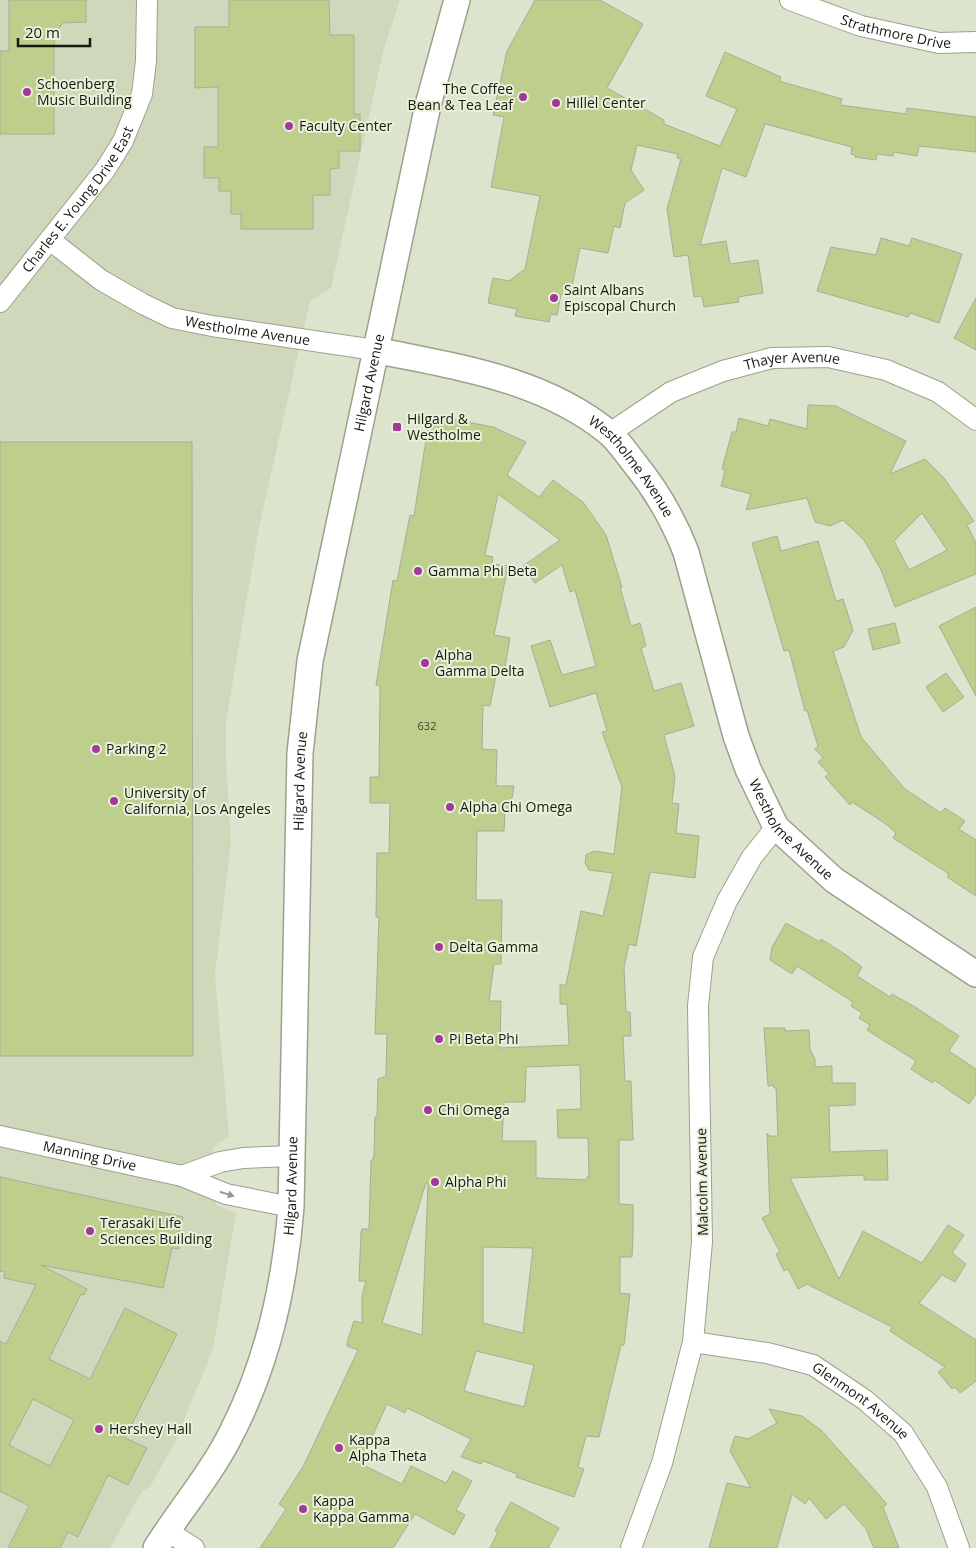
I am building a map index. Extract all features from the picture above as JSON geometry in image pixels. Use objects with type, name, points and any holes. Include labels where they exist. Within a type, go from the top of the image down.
[{"type":"street","name":"Charles E. Young Drive East","points":[[0,302],[105,170],[123,141],[142,94],[146,60],[147,0]]},
{"type":"street","name":"Hilgard Avenue","points":[[162,1539],[233,1432],[258,1375],[281,1284],[288,1244],[291,1207],[303,715],[310,661],[428,104],[457,0]]},
{"type":"street","name":"Strathmore Drive","points":[[790,0],[861,26],[939,42],[976,42]]},
{"type":"street","name":"Westholme Avenue","points":[[50,240],[101,280],[172,318],[212,326],[375,350],[496,376],[524,385],[565,404],[610,433],[649,481],[677,528],[686,552],[736,736],[748,769],[776,826],[834,880],[976,974]]},
{"type":"street","name":"Thayer Avenue","points":[[610,433],[671,392],[723,371],[772,358],[828,357],[886,370],[938,392],[976,420]]},
{"type":"street","name":"Malcolm Avenue","points":[[631,1548],[662,1463],[693,1342],[702,1242],[698,1006],[703,957],[727,901],[752,857],[776,826]]},
{"type":"street","name":"Manning Drive","points":[[0,1136],[182,1176],[226,1194],[291,1207]]},
{"type":"street","points":[[182,1176],[220,1162],[243,1158],[292,1156]]},
{"type":"street","name":"Glenmont Avenue","points":[[693,1342],[767,1353],[813,1365],[865,1400],[903,1433],[937,1486],[959,1548]]},
{"type":"street","points":[[162,1539],[194,1548]]},
{"type":"shaded area","name":"University of California, Los Angeles","points":[[0,0],[400,0],[384,48],[331,288],[310,301],[259,527],[226,722],[226,759],[231,843],[215,975],[229,1136],[213,1148],[216,1205],[236,1213],[213,1349],[176,1440],[150,1487],[142,1491],[110,1548],[0,1548]]},
{"type":"building","name":"Schoenberg Music Building","points":[[9,0],[86,0],[86,22],[63,23],[54,35],[54,134],[0,134],[0,51],[9,51]]},
{"type":"building","name":"Faculty Center","points":[[229,0],[329,0],[330,35],[354,35],[354,114],[360,114],[360,151],[339,151],[339,168],[330,169],[330,195],[313,195],[313,229],[241,229],[241,214],[231,214],[231,191],[219,191],[219,178],[204,178],[204,147],[218,147],[218,87],[195,88],[195,27],[229,27]]},
{"type":"building","points":[[535,0],[600,0],[643,24],[607,88],[664,120],[664,124],[720,146],[737,109],[706,96],[725,52],[781,77],[779,81],[842,99],[840,105],[906,114],[907,108],[976,117],[976,152],[919,146],[917,156],[894,152],[893,156],[877,154],[876,160],[855,157],[855,155],[851,154],[852,147],[765,124],[746,177],[722,168],[700,245],[726,241],[730,264],[758,260],[763,293],[738,297],[739,302],[704,307],[702,296],[694,297],[688,255],[674,257],[667,209],[681,159],[677,158],[678,154],[637,145],[631,170],[644,190],[625,203],[620,228],[614,226],[608,253],[580,248],[570,296],[561,294],[557,315],[551,314],[549,322],[515,316],[517,309],[488,303],[492,282],[493,278],[509,281],[525,269],[540,196],[491,187],[504,117],[493,115],[507,51]]},
{"type":"building","points":[[881,238],[909,246],[912,238],[962,254],[939,323],[910,313],[908,317],[817,291],[831,247],[876,255]]},
{"type":"building","points":[[976,298],[976,350],[954,338]]},
{"type":"building","points":[[808,405],[836,406],[906,441],[890,474],[925,459],[944,478],[974,521],[967,525],[976,543],[976,574],[895,607],[881,570],[864,540],[843,520],[830,526],[815,522],[807,498],[746,510],[751,494],[721,486],[725,470],[722,469],[732,432],[736,432],[739,418],[768,426],[770,419],[807,429]],"holes":[[[922,513],[947,550],[909,570],[894,541]]]},
{"type":"building","points":[[441,417],[493,427],[526,442],[507,475],[539,497],[553,480],[583,502],[606,535],[622,587],[620,587],[631,626],[640,623],[646,646],[641,648],[654,691],[681,683],[694,726],[664,735],[675,776],[672,803],[679,804],[676,833],[699,836],[695,878],[650,872],[636,946],[629,944],[624,967],[626,1012],[630,1012],[631,1036],[623,1036],[625,1081],[631,1081],[633,1140],[619,1140],[619,1204],[633,1205],[633,1236],[632,1257],[620,1257],[620,1293],[630,1294],[624,1345],[621,1345],[599,1437],[586,1436],[578,1467],[584,1469],[574,1497],[516,1477],[517,1474],[483,1461],[481,1464],[461,1457],[471,1439],[407,1408],[405,1413],[387,1404],[362,1459],[366,1461],[363,1465],[402,1484],[411,1466],[446,1483],[453,1471],[472,1481],[456,1510],[465,1515],[454,1535],[415,1514],[393,1548],[260,1548],[286,1509],[279,1504],[304,1465],[358,1350],[347,1346],[347,1343],[354,1321],[362,1323],[362,1296],[366,1281],[359,1281],[361,1232],[362,1229],[369,1229],[371,1160],[373,1160],[374,1154],[378,1079],[386,1076],[387,1034],[375,1034],[379,917],[376,917],[377,853],[389,853],[390,803],[370,803],[370,777],[379,777],[380,686],[376,685],[393,580],[397,581],[410,515],[414,516],[428,427]],"holes":[[[498,494],[560,540],[523,566],[535,583],[562,565],[570,592],[575,590],[596,666],[562,675],[550,640],[531,646],[550,707],[596,693],[607,731],[602,732],[622,787],[614,854],[594,851],[586,855],[585,863],[589,870],[613,873],[603,916],[581,911],[566,985],[560,985],[560,1004],[567,1004],[569,1045],[500,1048],[501,1001],[489,1001],[494,964],[501,964],[502,900],[476,900],[477,831],[504,831],[505,811],[510,811],[514,786],[496,786],[497,750],[482,749],[483,705],[490,706],[498,665],[505,667],[510,638],[494,635],[508,566],[492,564],[493,557],[485,555]],[[580,1065],[581,1109],[557,1110],[558,1138],[588,1138],[589,1177],[587,1177],[587,1180],[536,1178],[536,1141],[502,1141],[504,1102],[525,1102],[526,1067]],[[426,1183],[428,1184],[422,1335],[382,1323]],[[483,1247],[533,1248],[523,1333],[483,1323]],[[476,1351],[534,1365],[524,1407],[464,1391]]]},
{"type":"building","name":"Parking 2","points":[[0,442],[192,442],[193,1056],[0,1056]]},
{"type":"building","points":[[777,536],[781,551],[818,541],[836,601],[843,599],[853,630],[844,647],[833,651],[861,737],[905,789],[941,813],[945,808],[965,821],[959,829],[976,840],[976,896],[947,877],[949,874],[893,838],[896,833],[886,824],[852,802],[850,805],[825,777],[829,774],[818,762],[823,758],[815,749],[818,746],[807,710],[805,711],[789,650],[784,651],[752,543]]},
{"type":"building","points":[[976,607],[976,696],[939,626]]},
{"type":"building","points":[[895,623],[900,643],[873,650],[868,629]]},
{"type":"building","points":[[946,673],[964,697],[943,712],[926,687]]},
{"type":"building","points":[[786,923],[820,942],[821,939],[846,955],[862,967],[857,976],[890,997],[892,994],[915,1007],[959,1036],[949,1051],[976,1069],[976,1094],[969,1104],[934,1080],[932,1083],[911,1069],[916,1061],[867,1030],[870,1025],[859,1018],[862,1013],[851,1006],[853,1002],[797,966],[792,974],[770,960],[772,947]]},
{"type":"building","points":[[764,1028],[785,1028],[785,1031],[809,1030],[810,1049],[815,1059],[815,1067],[832,1066],[832,1083],[855,1083],[855,1105],[829,1106],[830,1152],[887,1150],[888,1180],[864,1180],[864,1175],[790,1178],[839,1279],[863,1231],[922,1263],[948,1225],[964,1235],[952,1253],[966,1264],[955,1282],[942,1275],[919,1303],[976,1340],[976,1381],[960,1393],[955,1387],[952,1389],[938,1372],[945,1367],[890,1331],[892,1327],[807,1284],[798,1289],[788,1269],[784,1271],[776,1254],[780,1252],[762,1218],[770,1214],[767,1133],[769,1136],[778,1136],[776,1088],[773,1085],[768,1086]]},
{"type":"building","name":"Hershey Hall","points":[[0,1177],[183,1217],[179,1232],[179,1249],[172,1248],[163,1288],[41,1265],[87,1289],[84,1295],[81,1294],[49,1359],[90,1379],[125,1308],[177,1334],[125,1438],[147,1448],[128,1485],[108,1475],[78,1537],[68,1532],[60,1548],[8,1548],[29,1506],[0,1491],[0,1341],[6,1344],[36,1285],[4,1278],[5,1272],[0,1271]],"holes":[[[33,1399],[74,1420],[50,1466],[9,1445]]]},
{"type":"building","points":[[769,1409],[802,1416],[822,1431],[887,1504],[883,1507],[899,1548],[874,1548],[866,1529],[844,1504],[826,1519],[809,1498],[805,1504],[792,1494],[777,1548],[709,1548],[727,1483],[751,1488],[730,1451],[735,1436],[748,1439],[777,1423]]},
{"type":"building","points":[[511,1502],[559,1528],[548,1548],[490,1548],[498,1532],[495,1531]]},
{"type":"place","name":"Schoenberg Music Building","points":[[27,92]]},
{"type":"place","name":"The Coffee Bean & Tea Leaf","points":[[523,97]]},
{"type":"place","name":"Hillel Center","points":[[556,103]]},
{"type":"place","name":"Faculty Center","points":[[289,126]]},
{"type":"place","name":"Saint Albans Episcopal Church","points":[[554,298]]},
{"type":"place","name":"Hilgard & Westholme","points":[[397,427]]},
{"type":"place","name":"Gamma Phi Beta","points":[[418,571]]},
{"type":"place","name":"Alpha Gamma Delta","points":[[425,663]]},
{"type":"place","name":"Parking 2","points":[[96,749]]},
{"type":"place","name":"University of California, Los Angeles","points":[[114,801]]},
{"type":"place","name":"Alpha Chi Omega","points":[[450,807]]},
{"type":"place","name":"Delta Gamma","points":[[439,947]]},
{"type":"place","name":"Pi Beta Phi","points":[[439,1039]]},
{"type":"place","name":"Chi Omega","points":[[428,1110]]},
{"type":"place","name":"Alpha Phi","points":[[435,1182]]},
{"type":"place","name":"Terasaki Life Sciences Building","points":[[90,1231]]},
{"type":"place","name":"Hershey Hall","points":[[99,1429]]},
{"type":"place","name":"Kappa Alpha Theta","points":[[339,1448]]},
{"type":"place","name":"Kappa Kappa Gamma","points":[[303,1509]]}]
